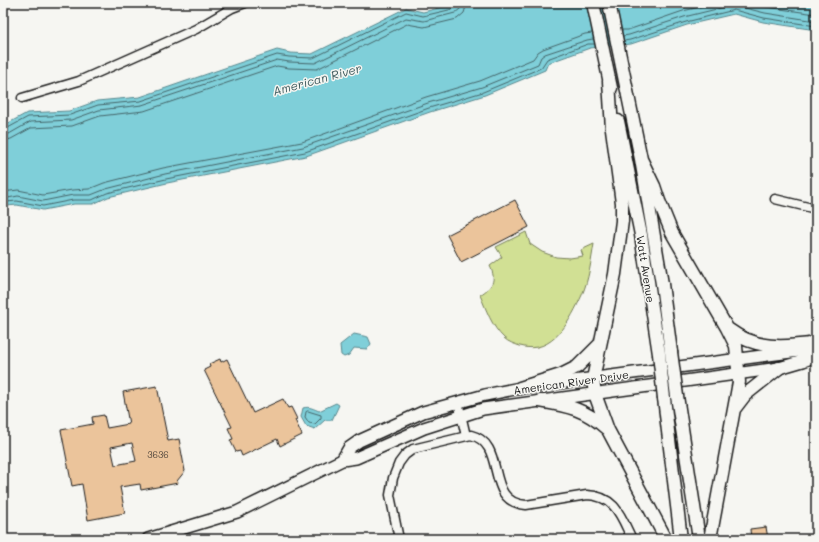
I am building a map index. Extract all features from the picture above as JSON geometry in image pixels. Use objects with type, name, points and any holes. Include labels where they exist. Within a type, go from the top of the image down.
[{"type":"main road","name":"Watt Avenue","points":[[593,3],[609,81],[616,128],[641,235],[659,354],[681,539]]},
{"type":"main road","name":"Watt Avenue","points":[[609,3],[641,159],[662,284],[698,539]]},
{"type":"main road","points":[[616,128],[622,221],[615,274],[593,379],[595,394],[608,430],[666,539]]},
{"type":"main road","points":[[641,159],[654,186],[672,234],[736,346],[739,382],[710,539]]},
{"type":"main road","points":[[727,328],[736,335],[765,346],[798,346],[816,344]]},
{"type":"main road","points":[[520,388],[561,375],[576,367],[600,343]]},
{"type":"main road","points":[[734,411],[745,395],[779,368]]},
{"type":"main road","points":[[540,401],[577,409],[590,415],[608,430]]},
{"type":"street","points":[[22,98],[79,81],[196,29],[232,8],[245,3]]},
{"type":"street","points":[[775,199],[816,209]]},
{"type":"street","name":"American River Drive","points":[[342,460],[349,448],[392,425],[423,412],[458,402],[520,388],[798,351],[816,344]]},
{"type":"street","name":"American River Drive","points":[[148,539],[237,512],[342,460],[356,458],[424,428],[461,415],[483,409],[779,368],[816,356]]},
{"type":"street","points":[[458,402],[466,436]]},
{"type":"street","points":[[399,539],[390,495],[393,478],[399,463],[411,450],[466,436],[476,437],[489,448],[502,491],[513,502],[526,505],[587,495],[603,497],[615,506],[632,539]]},
{"type":"green space","points":[[526,232],[530,244],[542,252],[556,257],[570,258],[583,256],[581,250],[594,244],[590,270],[586,283],[582,295],[572,314],[559,333],[551,341],[542,346],[532,348],[509,342],[500,334],[487,312],[480,295],[488,289],[492,283],[493,276],[490,266],[502,257],[496,247]]},
{"type":"water","name":"American River","points":[[459,3],[816,3],[816,30],[763,22],[734,14],[687,25],[631,44],[590,48],[548,63],[545,70],[485,95],[430,112],[306,156],[167,183],[108,197],[93,204],[74,204],[43,210],[17,205],[7,206],[3,213],[3,126],[27,113],[69,111],[97,101],[140,97],[277,50],[290,53],[312,54],[406,8],[423,12]]},
{"type":"water","points":[[354,334],[368,337],[371,344],[367,349],[354,348],[349,355],[344,357],[341,355],[340,345]]},
{"type":"water","points":[[336,403],[339,405],[332,420],[325,420],[315,429],[306,426],[301,417],[303,408],[305,407],[319,411]]},
{"type":"building","points":[[515,200],[529,227],[461,262],[447,235]]},
{"type":"building","points":[[220,359],[221,362],[227,359],[253,413],[283,399],[288,408],[291,407],[302,435],[280,446],[277,439],[242,456],[240,451],[236,452],[230,440],[233,439],[228,428],[232,427],[204,370],[210,367],[209,364]]},
{"type":"building","points":[[157,386],[168,441],[179,439],[185,471],[177,481],[178,483],[141,490],[140,484],[120,487],[125,513],[88,520],[82,484],[72,486],[61,430],[93,424],[92,417],[104,415],[107,428],[129,424],[123,392]],"holes":[[[132,443],[136,461],[115,465],[111,447]]]},
{"type":"building","points":[[766,527],[768,539],[751,539],[750,529]]}]
